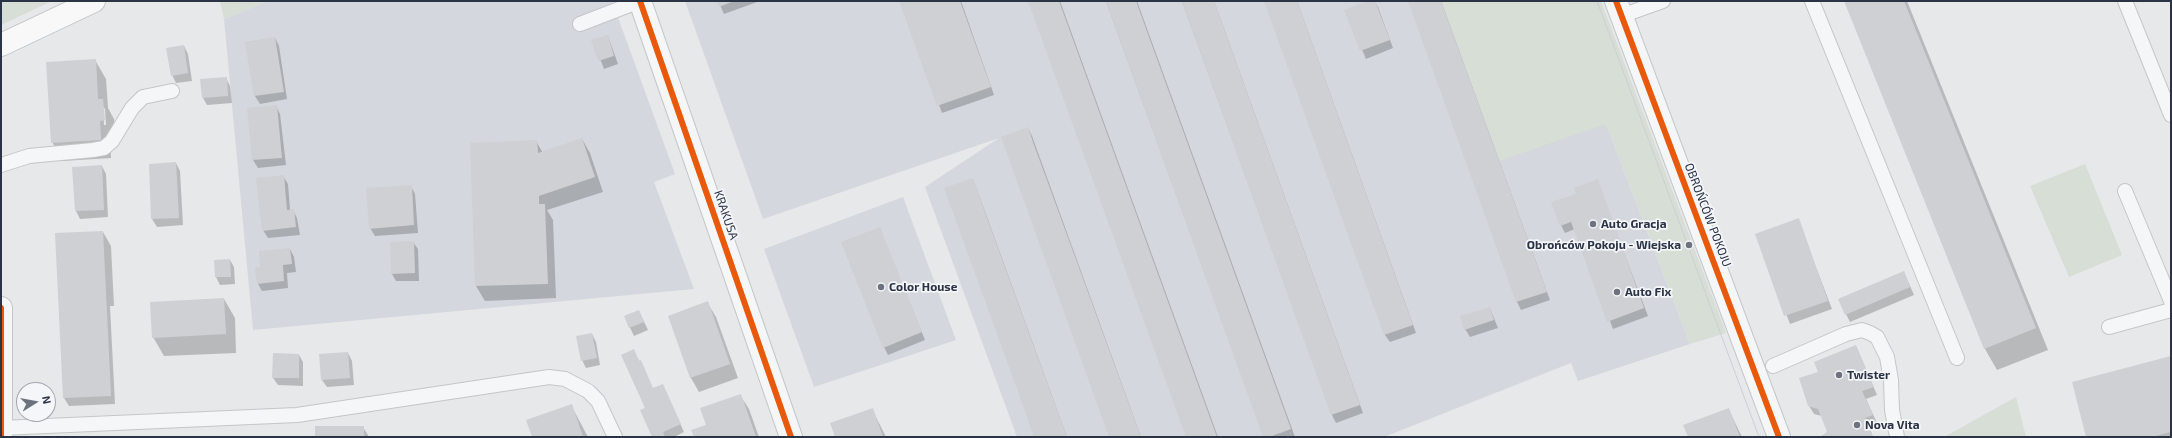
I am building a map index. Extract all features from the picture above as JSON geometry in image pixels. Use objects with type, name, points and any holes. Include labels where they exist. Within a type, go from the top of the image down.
[{"type":"main road","points":[[1,45],[94,1]]},
{"type":"street","name":"KRAKUSA","points":[[640,1],[791,437]]},
{"type":"street","name":"OBROŃCÓW POKOJU","points":[[1618,9],[1779,437]]},
{"type":"street","points":[[1,308],[1,437]]},
{"type":"lane","points":[[580,24],[640,1]]},
{"type":"lane","points":[[1618,9],[1663,1]]},
{"type":"lane","points":[[1812,1],[1957,358]]},
{"type":"lane","points":[[2126,1],[2171,115]]},
{"type":"lane","points":[[1,165],[29,156],[104,148],[112,141],[132,108],[143,97],[172,91]]},
{"type":"lane","points":[[2125,191],[2171,301]]},
{"type":"lane","points":[[2109,327],[2171,310]]},
{"type":"lane","points":[[1773,366],[1846,334],[1862,330],[1877,337],[1887,356],[1891,380],[1892,410],[1897,437]]},
{"type":"lane","points":[[1,428],[297,415],[549,377],[565,379],[588,391],[598,401],[615,437]]},
{"type":"shaded area","points":[[1,1],[52,1],[1,25]]},
{"type":"shaded area","points":[[220,1],[268,1],[224,19]]},
{"type":"shaded area","points":[[268,1],[612,1],[675,174],[654,182],[694,289],[253,330],[224,19]]},
{"type":"shaded area","points":[[685,1],[1445,1],[1606,124],[1690,344],[1578,381],[1571,363],[1384,437],[1017,437],[925,187],[999,138],[763,219]]},
{"type":"shaded area","points":[[1441,1],[1601,1],[1726,333],[1690,344],[1606,124],[1499,161]]},
{"type":"shaded area","points":[[2085,164],[2122,255],[2069,277],[2030,186]]},
{"type":"shaded area","points":[[903,197],[956,340],[814,387],[764,249]]},
{"type":"shaded area","points":[[2016,397],[2026,437],[1946,436]]},
{"type":"building","points":[[717,1],[734,1],[719,7]]},
{"type":"building","points":[[899,1],[960,1],[991,87],[937,106]]},
{"type":"building","points":[[1028,1],[1059,1],[1217,437],[1186,437]]},
{"type":"building","points":[[1106,1],[1136,1],[1291,429],[1269,437],[1263,437]]},
{"type":"building","points":[[1182,1],[1214,1],[1360,405],[1331,415]]},
{"type":"building","points":[[1264,1],[1297,1],[1413,325],[1384,335]]},
{"type":"building","points":[[1368,1],[1375,1],[1390,40],[1360,51],[1344,10]]},
{"type":"building","points":[[1408,1],[1441,1],[1547,292],[1516,302]]},
{"type":"building","points":[[1844,1],[1904,1],[2036,328],[1984,349]]},
{"type":"building","points":[[608,35],[614,56],[598,61],[591,40]]},
{"type":"building","points":[[275,37],[284,92],[254,96],[245,42]]},
{"type":"building","points":[[184,45],[188,73],[171,76],[166,48]]},
{"type":"building","points":[[96,59],[98,99],[103,99],[105,120],[100,121],[101,140],[51,143],[46,62]]},
{"type":"building","points":[[227,77],[228,96],[202,98],[200,79]]},
{"type":"building","points":[[277,105],[282,158],[252,160],[247,108]]},
{"type":"building","points":[[1028,127],[1141,437],[1109,437],[1001,137]]},
{"type":"building","points":[[582,138],[595,177],[539,196],[539,204],[545,204],[548,284],[475,286],[470,143],[537,140],[538,153]]},
{"type":"building","points":[[176,162],[179,218],[151,219],[149,164]]},
{"type":"building","points":[[102,165],[104,210],[75,211],[72,167]]},
{"type":"building","points":[[284,175],[287,210],[294,209],[296,227],[262,231],[256,178]]},
{"type":"building","points":[[973,178],[1067,437],[1034,437],[944,188]]},
{"type":"building","points":[[1598,179],[1644,308],[1607,322],[1571,222],[1560,226],[1551,202],[1576,194],[1574,188]]},
{"type":"building","points":[[412,185],[414,225],[369,229],[366,188]]},
{"type":"building","points":[[1799,218],[1828,301],[1784,316],[1755,234]]},
{"type":"building","name":"Color House","points":[[880,227],[922,332],[883,348],[841,242]]},
{"type":"building","points":[[103,231],[111,396],[63,398],[55,233]]},
{"type":"building","points":[[414,241],[415,273],[391,274],[390,242]]},
{"type":"building","points":[[290,248],[292,264],[283,265],[284,281],[257,284],[255,268],[260,267],[259,251]]},
{"type":"building","points":[[230,259],[231,277],[215,277],[214,260]]},
{"type":"building","points":[[1904,271],[1910,287],[1845,315],[1838,299]]},
{"type":"building","points":[[224,298],[226,334],[152,338],[150,302]]},
{"type":"building","points":[[708,301],[730,364],[690,378],[668,316]]},
{"type":"building","points":[[1490,307],[1494,320],[1464,330],[1460,316]]},
{"type":"building","points":[[639,310],[644,322],[629,328],[624,316]]},
{"type":"building","points":[[592,333],[597,358],[581,361],[576,336]]},
{"type":"building","name":"Twister","points":[[1856,345],[1874,387],[1862,391],[1873,415],[1865,418],[1873,437],[1820,437],[1827,432],[1818,409],[1808,406],[1799,378],[1818,372],[1814,362]]},
{"type":"building","points":[[634,349],[639,361],[641,360],[653,388],[663,384],[681,424],[663,432],[665,437],[652,437],[640,410],[645,408],[621,355]]},
{"type":"building","points":[[348,352],[350,378],[321,380],[319,354]]},
{"type":"building","points":[[273,353],[299,354],[299,378],[272,378]]},
{"type":"building","points":[[2171,356],[2171,432],[2151,437],[2086,437],[2072,382]]},
{"type":"building","points":[[741,394],[756,437],[694,437],[691,430],[706,425],[700,408]]},
{"type":"building","points":[[572,404],[583,437],[532,437],[526,420]]},
{"type":"building","points":[[873,408],[883,437],[835,437],[830,423]]},
{"type":"building","points":[[1729,408],[1740,437],[1688,437],[1683,425]]},
{"type":"building","points":[[315,426],[364,426],[364,437],[315,437]]},
{"type":"tram line","points":[[1597,1],[1759,437]]},
{"type":"cycle path","points":[[640,1],[791,437]]},
{"type":"cycle path","points":[[1616,1],[1779,437]]},
{"type":"cycle path","points":[[1,308],[1,437]]},
{"type":"place","name":"Auto Gracja","points":[[1593,224]]},
{"type":"place","name":"Obrońców Pokoju - Wiejska","points":[[1689,245]]},
{"type":"place","name":"Color House","points":[[881,287]]},
{"type":"place","name":"Auto Fix","points":[[1617,292]]},
{"type":"place","name":"Twister","points":[[1839,375]]},
{"type":"place","name":"Nova Vita","points":[[1857,425]]}]
